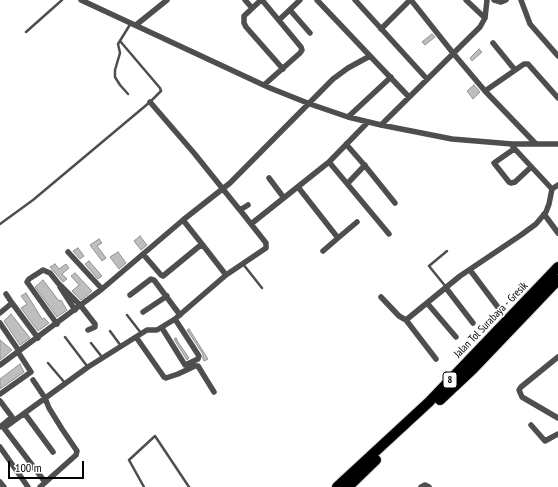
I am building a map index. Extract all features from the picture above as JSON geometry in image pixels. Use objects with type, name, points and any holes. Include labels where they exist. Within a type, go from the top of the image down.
[{"type":"highway","name":"Jalan Tol Surabaya - Gresik","points":[[337,487],[429,402],[558,267]]},
{"type":"highway","name":"Jalan Tol Surabaya - Gresik","points":[[348,487],[473,369],[558,280]]},
{"type":"street","points":[[81,0],[270,88],[348,117],[452,139],[513,146],[558,144]]},
{"type":"street","points":[[134,24],[166,0]]},
{"type":"street","points":[[245,0],[252,8]]},
{"type":"street","points":[[264,85],[283,69],[302,50],[262,0],[244,16],[244,23],[283,69]]},
{"type":"street","points":[[279,20],[300,0]]},
{"type":"street","points":[[317,0],[409,97]]},
{"type":"street","points":[[355,0],[427,79]]},
{"type":"street","points":[[381,29],[410,0],[452,53],[485,91],[536,144]]},
{"type":"street","points":[[466,0],[485,18]]},
{"type":"street","points":[[381,125],[452,53],[480,27],[485,18],[487,0]]},
{"type":"street","points":[[494,0],[501,2],[506,0]]},
{"type":"street","points":[[521,0],[530,24],[558,56]]},
{"type":"street","points":[[290,10],[310,33]]},
{"type":"street","points":[[493,43],[515,70]]},
{"type":"street","points":[[0,364],[81,306],[183,220],[232,181],[310,104],[333,79],[348,68],[370,56]]},
{"type":"street","points":[[485,91],[524,64],[528,64],[558,98]]},
{"type":"street","points":[[348,117],[391,78]]},
{"type":"street","points":[[45,482],[4,429],[88,367],[147,330],[157,330],[162,328],[178,317],[226,275],[266,246],[266,243],[240,210],[150,102]]},
{"type":"street","points":[[251,224],[329,162],[368,122]]},
{"type":"street","points":[[346,144],[395,203]]},
{"type":"street","points":[[513,146],[552,190]]},
{"type":"street","points":[[513,146],[494,163],[509,182],[515,182],[531,167]]},
{"type":"street","points":[[329,162],[389,234]]},
{"type":"street","points":[[348,183],[365,165]]},
{"type":"street","points":[[269,178],[284,198]]},
{"type":"street","points":[[406,320],[470,270],[536,224],[544,214],[549,204],[552,190],[558,185]]},
{"type":"street","points":[[298,187],[338,238]]},
{"type":"street","points":[[240,210],[248,204]]},
{"type":"street","points":[[544,214],[558,233]]},
{"type":"street","points":[[183,220],[226,275]]},
{"type":"street","points":[[323,251],[357,222]]},
{"type":"street","points":[[143,254],[163,276],[202,244]]},
{"type":"street","points":[[68,252],[102,289]]},
{"type":"street","points":[[57,324],[27,282],[40,271],[45,270],[81,306],[95,324],[94,327],[88,330]]},
{"type":"street","points":[[470,270],[500,310]]},
{"type":"street","points":[[130,295],[151,279],[154,280],[166,296],[178,317],[199,356],[198,359],[185,365],[162,328]]},
{"type":"street","points":[[58,283],[75,310]]},
{"type":"street","points":[[446,288],[473,323]]},
{"type":"street","points":[[6,294],[38,338]]},
{"type":"street","points":[[143,312],[166,296]]},
{"type":"street","points":[[381,298],[399,316],[406,320],[436,359]]},
{"type":"street","points":[[0,313],[12,303]]},
{"type":"street","points":[[427,303],[456,337]]},
{"type":"street","points":[[0,394],[31,372],[1,326]]},
{"type":"street","points":[[138,335],[164,377],[166,378],[198,366],[214,392]]},
{"type":"street","points":[[558,357],[521,386],[519,390],[522,397],[558,418]]},
{"type":"street","points":[[33,380],[77,451],[76,455],[40,487]]},
{"type":"street","points":[[0,401],[12,418],[0,427]]},
{"type":"street","points":[[25,414],[53,452]]},
{"type":"street","points":[[531,425],[545,441],[558,434]]},
{"type":"street","points":[[0,447],[28,487]]},
{"type":"street","points":[[0,482],[4,487]]},
{"type":"street","points":[[421,487],[425,485],[429,487]]},
{"type":"lane","points":[[26,32],[62,0]]},
{"type":"lane","points":[[128,94],[115,77],[114,70],[120,53],[118,44],[122,37],[134,24]]},
{"type":"lane","points":[[0,224],[33,200],[150,102],[161,91],[120,41]]},
{"type":"lane","points":[[446,288],[429,266],[430,263],[447,251]]},
{"type":"lane","points":[[243,264],[262,288]]},
{"type":"lane","points":[[127,315],[138,335]]},
{"type":"lane","points":[[110,331],[121,346]]},
{"type":"lane","points":[[65,336],[88,367]]},
{"type":"lane","points":[[91,342],[102,358]]},
{"type":"lane","points":[[48,362],[65,384]]},
{"type":"lane","points":[[144,487],[129,460],[155,436],[188,487]]},
{"type":"building","points":[[432,34],[435,37],[425,45],[422,42]]},
{"type":"building","points":[[479,49],[482,52],[472,61],[470,58]]},
{"type":"building","points":[[474,85],[480,92],[473,99],[467,91]]},
{"type":"building","points":[[140,236],[147,245],[141,250],[134,241]]},
{"type":"building","points":[[99,239],[102,243],[97,246],[106,258],[102,261],[90,245]]},
{"type":"building","points":[[78,248],[84,256],[80,259],[73,251]]},
{"type":"building","points":[[118,252],[126,263],[119,269],[110,257]]},
{"type":"building","points":[[89,261],[102,276],[98,279],[85,264]]},
{"type":"building","points":[[55,264],[59,269],[66,264],[69,268],[62,274],[67,279],[63,282],[50,267]]},
{"type":"building","points":[[75,273],[92,291],[81,300],[72,291],[79,285],[71,276]]},
{"type":"building","points":[[43,280],[59,301],[61,300],[67,310],[57,317],[35,287]]},
{"type":"building","points":[[26,293],[42,319],[44,318],[49,323],[38,331],[21,308],[27,304],[21,296]]},
{"type":"building","points":[[11,314],[30,338],[20,345],[4,321]]},
{"type":"building","points":[[189,329],[208,359],[204,361],[203,354],[187,330]]},
{"type":"building","points":[[176,338],[189,358],[187,360],[174,339]]},
{"type":"building","points":[[0,340],[12,350],[0,360]]},
{"type":"building","points":[[20,364],[24,372],[0,389],[0,379]]}]
